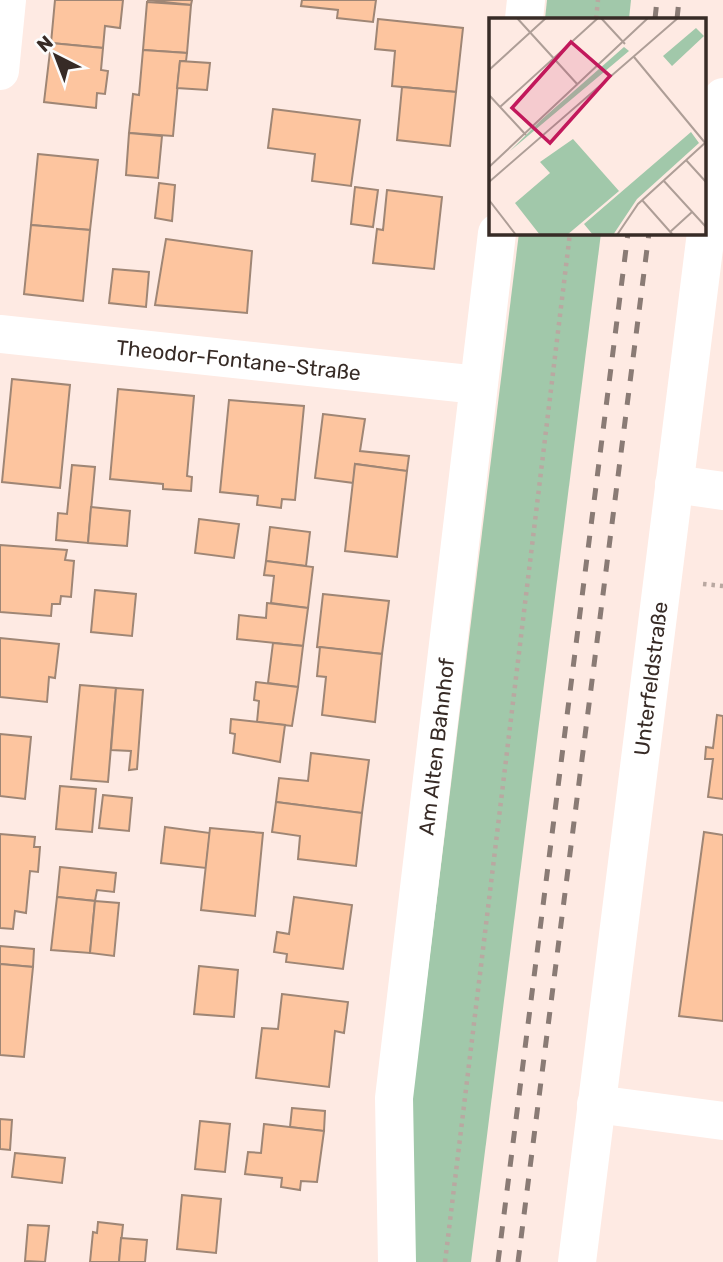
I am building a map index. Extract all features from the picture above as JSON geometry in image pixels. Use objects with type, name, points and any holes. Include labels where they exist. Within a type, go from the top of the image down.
[{"type":"street","points":[[0,71],[7,0]]},
{"type":"street","points":[[524,18],[526,0]]},
{"type":"street","name":"Unterfeldstraße","points":[[577,1262],[674,484],[717,174],[723,97]]},
{"type":"street","name":"Am Alten Bahnhof","points":[[397,1262],[394,1098],[497,234]]},
{"type":"street","name":"Theodor-Fontane-Straße","points":[[0,334],[478,385]]},
{"type":"street","points":[[674,484],[723,491]]},
{"type":"street","points":[[596,1104],[723,1121]]},
{"type":"path","points":[[596,18],[598,0]]},
{"type":"path","points":[[445,1262],[570,234]]},
{"type":"path","points":[[701,584],[723,586]]},
{"type":"green space","points":[[547,0],[631,0],[629,18],[545,18]]},
{"type":"green space","points":[[519,234],[601,234],[471,1262],[414,1262],[411,1108]]},
{"type":"building","points":[[55,0],[123,0],[120,28],[105,26],[103,48],[51,43]]},
{"type":"building","points":[[147,0],[192,0],[191,5]]},
{"type":"building","points":[[302,0],[376,0],[373,22],[337,18],[338,10],[301,6]]},
{"type":"building","points":[[147,2],[191,5],[187,53],[143,50]]},
{"type":"building","points":[[378,19],[463,28],[456,92],[392,86],[395,51],[375,49]]},
{"type":"building","points":[[51,43],[103,48],[101,70],[108,71],[105,94],[97,93],[96,108],[44,102]]},
{"type":"building","points":[[143,50],[187,53],[186,61],[180,61],[173,136],[129,133],[133,94],[139,95]]},
{"type":"building","points":[[180,61],[210,63],[207,90],[177,88]]},
{"type":"building","points":[[402,87],[456,92],[450,146],[397,140]]},
{"type":"building","points":[[273,109],[360,120],[351,186],[312,181],[315,154],[268,148]]},
{"type":"building","points":[[129,133],[162,136],[158,178],[126,175]]},
{"type":"building","points":[[38,154],[98,160],[90,230],[31,225]]},
{"type":"building","points":[[159,183],[175,185],[172,221],[155,218]]},
{"type":"building","points":[[355,187],[378,190],[373,227],[351,224]]},
{"type":"building","points":[[387,190],[442,197],[434,269],[373,263],[377,229],[383,230]]},
{"type":"building","points":[[31,225],[90,230],[83,301],[24,294]]},
{"type":"building","points":[[166,239],[252,251],[247,313],[155,305]]},
{"type":"building","points":[[113,269],[149,272],[146,307],[109,303]]},
{"type":"building","points":[[12,379],[70,385],[60,488],[2,482]]},
{"type":"building","points":[[118,389],[194,396],[187,476],[192,477],[191,491],[163,489],[163,484],[110,479]]},
{"type":"building","points":[[229,400],[304,406],[295,500],[282,499],[281,508],[257,505],[258,496],[220,492]]},
{"type":"building","points":[[323,414],[365,419],[360,451],[409,456],[407,471],[355,464],[354,483],[315,478]]},
{"type":"building","points":[[355,464],[407,471],[397,557],[345,551]]},
{"type":"building","points":[[72,465],[95,467],[88,543],[56,540],[58,513],[67,514]]},
{"type":"building","points":[[91,507],[130,511],[127,546],[88,543]]},
{"type":"building","points":[[199,519],[239,524],[234,558],[195,553]]},
{"type":"building","points":[[270,527],[310,532],[306,566],[266,561]]},
{"type":"building","points":[[0,545],[67,550],[65,560],[74,561],[71,597],[61,596],[60,604],[52,604],[51,616],[0,612]]},
{"type":"building","points":[[266,561],[313,567],[308,608],[271,603],[274,576],[264,575]]},
{"type":"building","points":[[95,590],[136,594],[132,636],[91,632]]},
{"type":"building","points":[[323,594],[389,601],[382,654],[317,647]]},
{"type":"building","points":[[267,603],[308,608],[303,646],[237,639],[239,615],[266,618]]},
{"type":"building","points":[[0,638],[59,644],[55,678],[49,677],[47,702],[0,697]]},
{"type":"building","points":[[273,643],[303,646],[298,687],[268,683]]},
{"type":"building","points":[[320,647],[382,654],[375,722],[322,715],[326,677],[317,676]]},
{"type":"building","points":[[256,682],[298,687],[292,726],[257,722],[259,701],[254,700]]},
{"type":"building","points":[[80,685],[116,688],[108,782],[71,779]]},
{"type":"building","points":[[116,688],[143,690],[137,769],[129,770],[131,751],[111,750]]},
{"type":"building","points":[[717,715],[723,716],[723,799],[708,797],[713,759],[705,759],[706,747],[713,748]]},
{"type":"building","points":[[231,719],[285,725],[280,762],[233,753],[235,734],[230,733]]},
{"type":"building","points":[[0,734],[31,737],[25,799],[0,796]]},
{"type":"building","points":[[311,753],[369,760],[362,813],[276,802],[279,778],[308,781]]},
{"type":"building","points":[[60,786],[96,789],[92,832],[56,829]]},
{"type":"building","points":[[103,795],[132,798],[129,831],[99,828]]},
{"type":"building","points":[[276,802],[362,813],[356,866],[298,859],[300,836],[272,832]]},
{"type":"building","points":[[165,827],[210,833],[206,868],[161,863]]},
{"type":"building","points":[[210,828],[263,833],[255,916],[201,910]]},
{"type":"building","points":[[704,832],[723,835],[723,1021],[679,1016]]},
{"type":"building","points":[[0,834],[35,837],[34,847],[40,847],[38,872],[30,871],[26,913],[15,911],[13,929],[0,928]]},
{"type":"building","points":[[60,867],[116,873],[114,892],[97,890],[95,901],[57,897]]},
{"type":"building","points":[[57,897],[95,901],[90,953],[51,950]]},
{"type":"building","points":[[294,897],[352,905],[343,969],[286,962],[287,954],[274,952],[277,932],[289,934]]},
{"type":"building","points":[[95,901],[119,903],[114,956],[90,953]]},
{"type":"building","points":[[0,946],[34,949],[33,967],[0,964]]},
{"type":"building","points":[[0,964],[33,967],[24,1057],[0,1055]]},
{"type":"building","points":[[199,966],[238,970],[234,1017],[194,1014]]},
{"type":"building","points":[[282,994],[348,1002],[344,1033],[335,1031],[329,1087],[256,1078],[262,1028],[278,1029]]},
{"type":"building","points":[[292,1108],[325,1111],[324,1131],[290,1127]]},
{"type":"building","points":[[0,1119],[12,1120],[10,1150],[0,1149]]},
{"type":"building","points":[[200,1121],[230,1124],[225,1172],[195,1169]]},
{"type":"building","points":[[264,1124],[324,1131],[317,1182],[301,1181],[300,1190],[281,1187],[282,1178],[245,1174],[248,1152],[261,1153]]},
{"type":"building","points":[[15,1153],[65,1158],[62,1183],[12,1177]]},
{"type":"building","points":[[182,1195],[221,1199],[216,1253],[177,1249]]},
{"type":"building","points":[[98,1222],[123,1225],[119,1262],[90,1262],[93,1232],[97,1233]]},
{"type":"building","points":[[28,1225],[49,1226],[45,1262],[25,1261]]},
{"type":"building","points":[[121,1238],[147,1240],[145,1262],[119,1262]]},
{"type":"railway","points":[[655,18],[657,0]]},
{"type":"railway","points":[[677,18],[679,0]]},
{"type":"railway","points":[[498,1262],[628,234]]},
{"type":"railway","points":[[518,1262],[649,234]]}]
